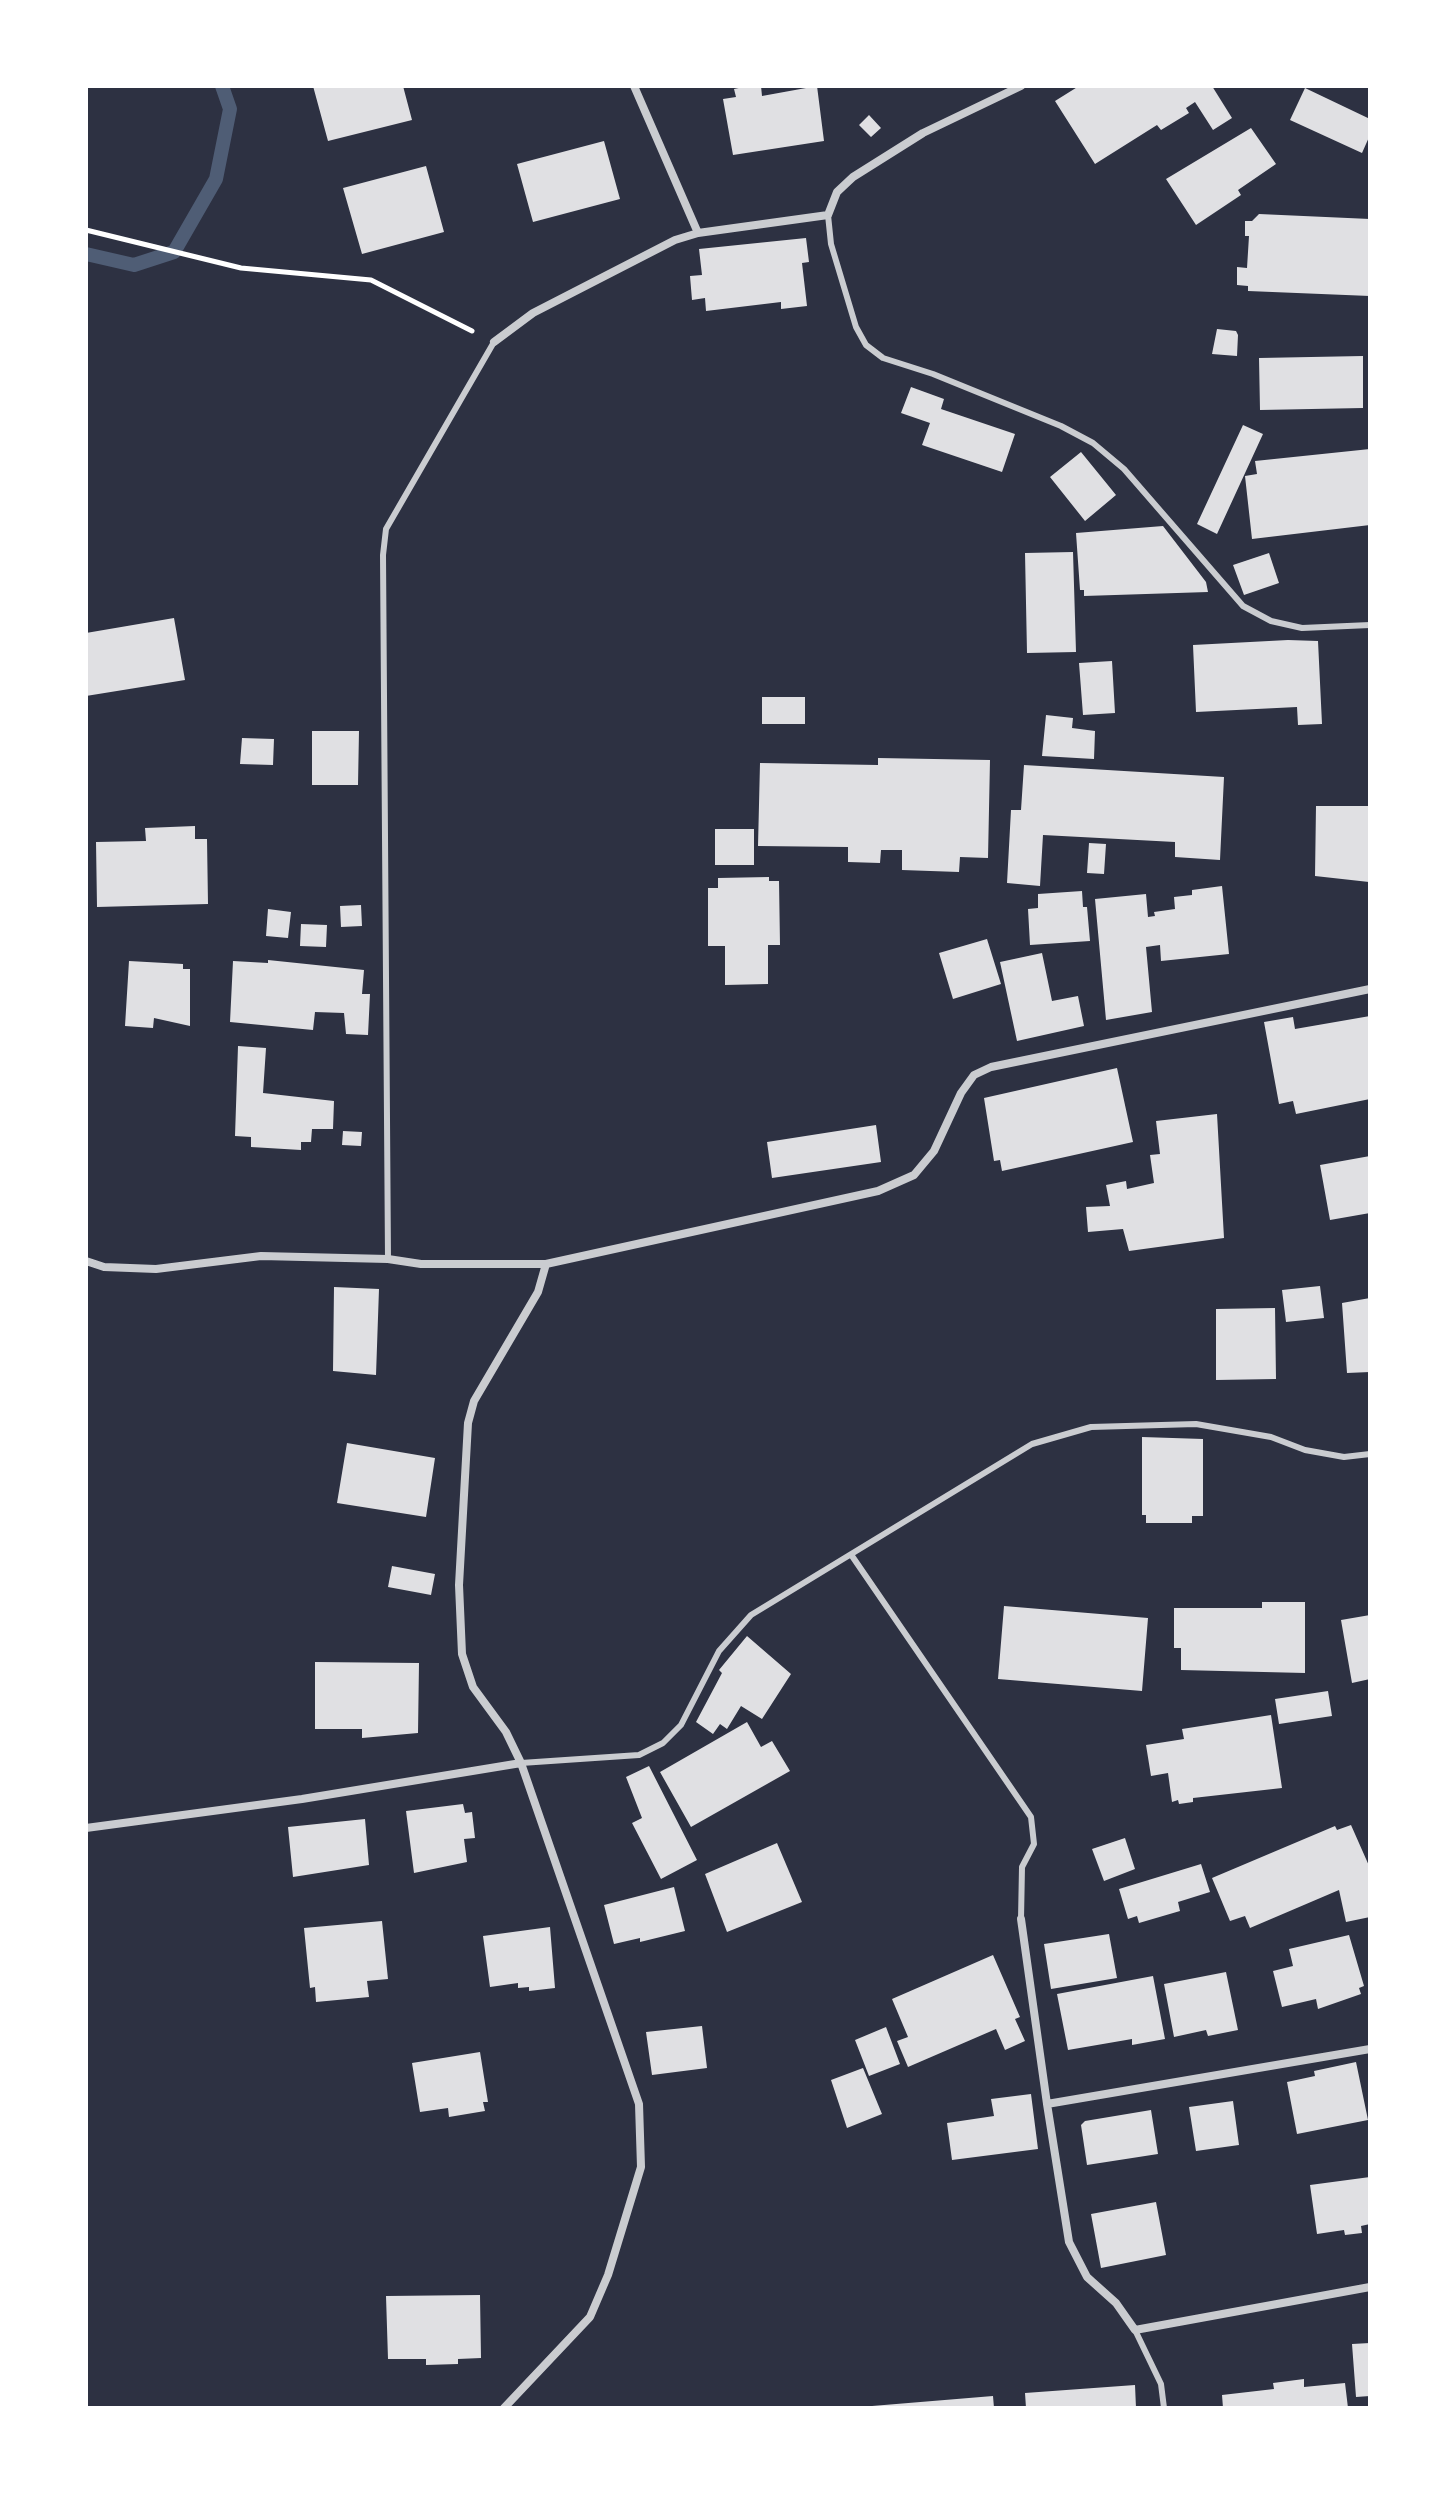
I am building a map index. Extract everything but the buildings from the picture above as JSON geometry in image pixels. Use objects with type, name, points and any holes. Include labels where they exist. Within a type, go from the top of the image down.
[{"type":"street","points":[[634,86],[698,233]]},
{"type":"street","points":[[494,342],[533,313],[675,240],[698,233],[828,215],[837,192],[853,177],[923,133],[1021,86]]},
{"type":"street","points":[[86,1261],[104,1267],[156,1269],[261,1256],[388,1259],[421,1264],[546,1264],[878,1191],[914,1175],[934,1151],[961,1093],[974,1075],[991,1067],[1370,989]]},
{"type":"street","points":[[504,2408],[590,2317],[608,2275],[641,2167],[639,2104],[521,1763],[506,1732],[473,1687],[462,1654],[459,1585],[468,1423],[474,1401],[538,1292],[546,1264]]},
{"type":"street","points":[[86,1828],[302,1799],[521,1763]]},
{"type":"street","points":[[1021,1919],[1069,2242],[1087,2277],[1116,2303],[1135,2330],[1370,2287]]},
{"type":"street","points":[[1047,2104],[1370,2049]]},
{"type":"lane","points":[[828,215],[831,244],[856,327],[866,345],[883,358],[933,374],[1061,426],[1093,443],[1124,469],[1243,606],[1271,621],[1302,628],[1370,625]]},
{"type":"lane","points":[[388,1259],[383,555],[386,529],[494,342]]},
{"type":"lane","points":[[521,1763],[639,1755],[663,1743],[681,1725],[719,1651],[751,1615],[1032,1444],[1091,1427],[1196,1424],[1271,1437],[1305,1450],[1344,1457],[1370,1454]]},
{"type":"lane","points":[[852,1556],[1031,1817],[1034,1844],[1022,1867],[1021,1919]]},
{"type":"lane","points":[[1135,2330],[1161,2384],[1164,2408]]},
{"type":"path","points":[[86,230],[241,268],[371,280],[494,342]]},
{"type":"waterway","points":[[86,254],[134,265],[174,252],[216,179],[230,109],[222,86]]}]
